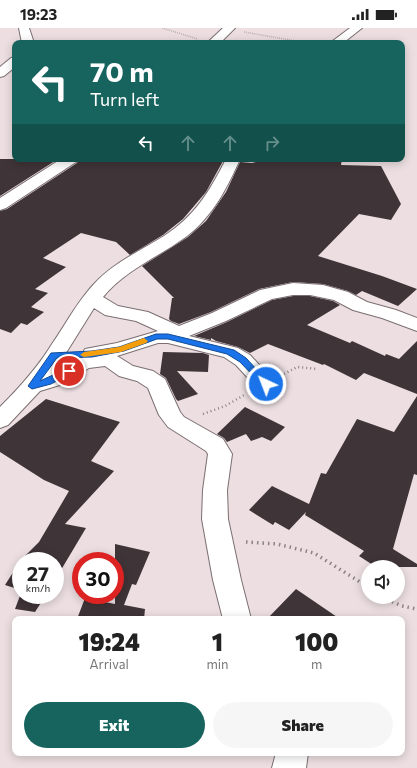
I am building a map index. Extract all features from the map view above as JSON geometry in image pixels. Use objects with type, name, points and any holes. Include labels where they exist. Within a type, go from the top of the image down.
[{"type":"street","points":[[24,28],[27,40]]},
{"type":"street","points":[[340,40],[357,28]]},
{"type":"street","points":[[213,40],[235,29]]},
{"type":"street","points":[[0,73],[12,63]]},
{"type":"street","points":[[0,205],[66,162]]},
{"type":"street","points":[[0,420],[32,386],[92,298],[109,280],[153,249],[180,233],[193,222],[208,206],[218,192],[232,162]]},
{"type":"street","points":[[54,355],[92,354],[121,349],[156,337],[174,335],[219,317],[267,294],[293,289],[310,289],[341,296],[354,303],[417,325]]},
{"type":"street","points":[[92,298],[112,311],[140,316],[174,335],[230,352],[243,360],[266,384]]},
{"type":"street","points":[[32,386],[55,379],[82,364],[101,360],[112,362],[126,371],[145,376],[157,384],[170,415],[176,422],[215,445],[220,454],[215,490],[215,519],[227,580],[236,616]]},
{"type":"street","points":[[289,768],[291,756]]},
{"type":"path","points":[[162,28],[202,40]]},
{"type":"path","points":[[235,29],[253,34],[290,40]]},
{"type":"path","points":[[220,543],[277,544],[304,549],[322,556],[361,582]]},
{"type":"path","points":[[398,604],[417,609]]},
{"type":"building","points":[[0,159],[12,159],[12,162],[53,162],[0,196]]},
{"type":"building","points":[[222,162],[206,192],[183,219],[163,235],[130,255],[116,242],[81,233],[43,258],[66,267],[35,289],[48,293],[31,307],[44,312],[27,325],[21,323],[11,333],[0,329],[0,211],[7,209],[77,163]]},
{"type":"building","points":[[240,162],[342,162],[341,165],[381,166],[401,204],[391,220],[359,214],[318,256],[382,276],[417,289],[398,306],[362,291],[356,295],[348,291],[323,284],[293,282],[259,289],[211,312],[179,324],[171,321],[169,319],[172,298],[174,298],[142,266],[188,237],[206,221],[226,192]]},
{"type":"building","points":[[293,296],[310,296],[333,301],[340,305],[307,325],[350,343],[352,341],[385,356],[386,354],[399,359],[417,341],[417,394],[364,373],[356,380],[324,364],[323,365],[268,344],[250,353],[238,347],[216,341],[211,338],[211,340],[194,336],[272,300]]},
{"type":"building","points":[[163,352],[203,353],[209,355],[208,372],[177,371],[198,394],[178,401],[176,399],[166,378],[160,374]]},
{"type":"building","points":[[417,396],[417,475],[414,474],[393,549],[417,564],[417,567],[405,567],[405,560],[365,560],[359,556],[364,551],[305,515],[306,512],[289,530],[275,522],[273,525],[249,510],[272,486],[309,504],[321,473],[326,474],[357,419],[394,432]]},
{"type":"building","points":[[46,399],[120,422],[91,461],[114,471],[65,524],[86,528],[64,565],[64,552],[29,552],[39,542],[69,491],[44,480],[0,452],[0,436]]},
{"type":"building","points":[[245,407],[285,427],[271,441],[262,437],[251,441],[246,434],[227,442],[224,438],[217,434]]},
{"type":"building","points":[[115,544],[150,552],[136,585],[132,584],[124,605],[145,609],[144,616],[78,616],[83,604],[124,604],[124,552],[115,552]]},
{"type":"building","points":[[12,574],[12,587],[5,585]]},
{"type":"building","points":[[296,589],[336,616],[270,616]]},
{"type":"building","points":[[17,604],[40,604],[35,612],[15,609]]},
{"type":"slow traffic","points":[[84,355],[121,349],[144,341]]},
{"type":"route","points":[[69,371],[48,382],[32,386],[54,355],[82,355],[121,349],[161,336],[230,352],[243,360],[266,384]]}]
